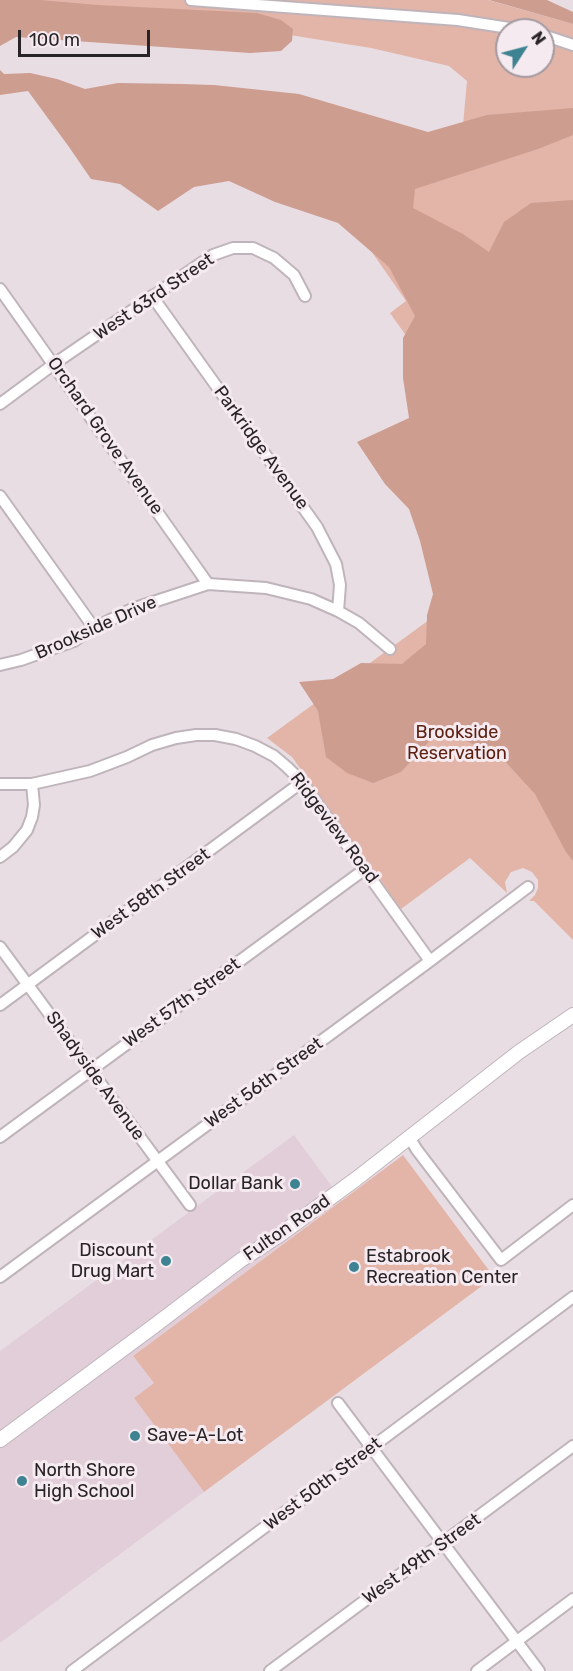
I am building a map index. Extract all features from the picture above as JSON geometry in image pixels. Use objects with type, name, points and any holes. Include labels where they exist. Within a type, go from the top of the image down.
[{"type":"main road","name":"Fulton Road","points":[[0,1440],[242,1260],[348,1185],[519,1052],[573,1015]]},
{"type":"street","points":[[191,0],[458,20],[495,26]]},
{"type":"street","points":[[555,39],[573,45]]},
{"type":"street","name":"West 63rd Street","points":[[0,404],[152,296],[213,255],[232,248],[253,248],[274,258],[294,275],[305,296]]},
{"type":"street","name":"Orchard Grove Avenue","points":[[0,289],[208,584]]},
{"type":"street","name":"Parkridge Avenue","points":[[152,296],[317,527],[336,564],[340,585],[338,611]]},
{"type":"street","points":[[0,496],[94,628]]},
{"type":"street","name":"Brookside Drive","points":[[0,665],[21,660],[74,640],[132,609],[208,584],[266,588],[310,599],[359,623],[390,649]]},
{"type":"street","name":"Ridgeview Road","points":[[0,784],[32,784],[90,771],[152,745],[196,735],[215,735],[255,746],[274,756],[302,782],[430,961]]},
{"type":"street","name":"West 58th Street","points":[[0,1005],[302,782]]},
{"type":"street","points":[[0,857],[13,847],[27,830],[34,804],[32,784]]},
{"type":"street","name":"West 57th Street","points":[[0,1137],[365,869]]},
{"type":"street","name":"West 56th Street","points":[[0,1277],[528,887]]},
{"type":"street","name":"Shadyside Avenue","points":[[0,947],[190,1204]]},
{"type":"street","points":[[409,1137],[501,1260],[573,1205]]},
{"type":"street","name":"West 50th Street","points":[[72,1671],[573,1297]]},
{"type":"street","points":[[338,1403],[539,1671]]},
{"type":"street","name":"West 49th Street","points":[[270,1671],[573,1446]]},
{"type":"street","points":[[477,1671],[573,1599]]},
{"type":"shaded area","points":[[0,0],[40,0],[257,13],[281,20],[293,29],[292,41],[281,51],[250,53],[16,37],[0,46]]},
{"type":"shaded area","points":[[489,0],[547,0],[573,12],[573,24]]},
{"type":"shaded area","points":[[0,70],[4,74],[30,73],[57,79],[85,89],[118,83],[182,84],[299,94],[428,132],[487,115],[573,108],[573,135],[538,149],[415,189],[413,208],[463,234],[489,252],[504,222],[531,203],[573,200],[573,861],[535,794],[502,758],[458,737],[435,735],[401,772],[373,783],[347,773],[326,757],[318,711],[299,682],[333,679],[361,663],[402,664],[426,644],[427,615],[433,594],[420,541],[409,509],[385,484],[357,442],[409,418],[403,378],[403,338],[415,316],[389,267],[338,223],[275,202],[229,181],[194,187],[158,211],[120,184],[91,179],[28,91],[0,95]]},
{"type":"shaded area","points":[[294,1135],[342,1200],[133,1356],[154,1383],[134,1398],[204,1492],[0,1643],[0,1351]]},
{"type":"green space","name":"Brookside Reservation","points":[[0,0],[488,0],[552,18],[495,18],[495,78],[555,78],[555,19],[573,24],[573,940],[534,901],[529,901],[538,888],[538,880],[532,872],[523,868],[511,872],[505,882],[507,893],[470,858],[401,909],[292,757],[267,738],[547,534],[390,313],[406,301],[311,165],[461,147],[467,81],[449,66],[371,48],[252,29]]},
{"type":"green space","points":[[403,1155],[494,1277],[204,1492],[134,1398],[154,1383],[133,1356]]},
{"type":"place","name":"Dollar Bank","points":[[295,1184]]},
{"type":"place","name":"Discount Drug Mart","points":[[166,1261]]},
{"type":"place","name":"Estabrook Recreation Center","points":[[354,1267]]},
{"type":"place","name":"Save-A-Lot","points":[[135,1436]]},
{"type":"place","name":"North Shore High School","points":[[22,1481]]}]
